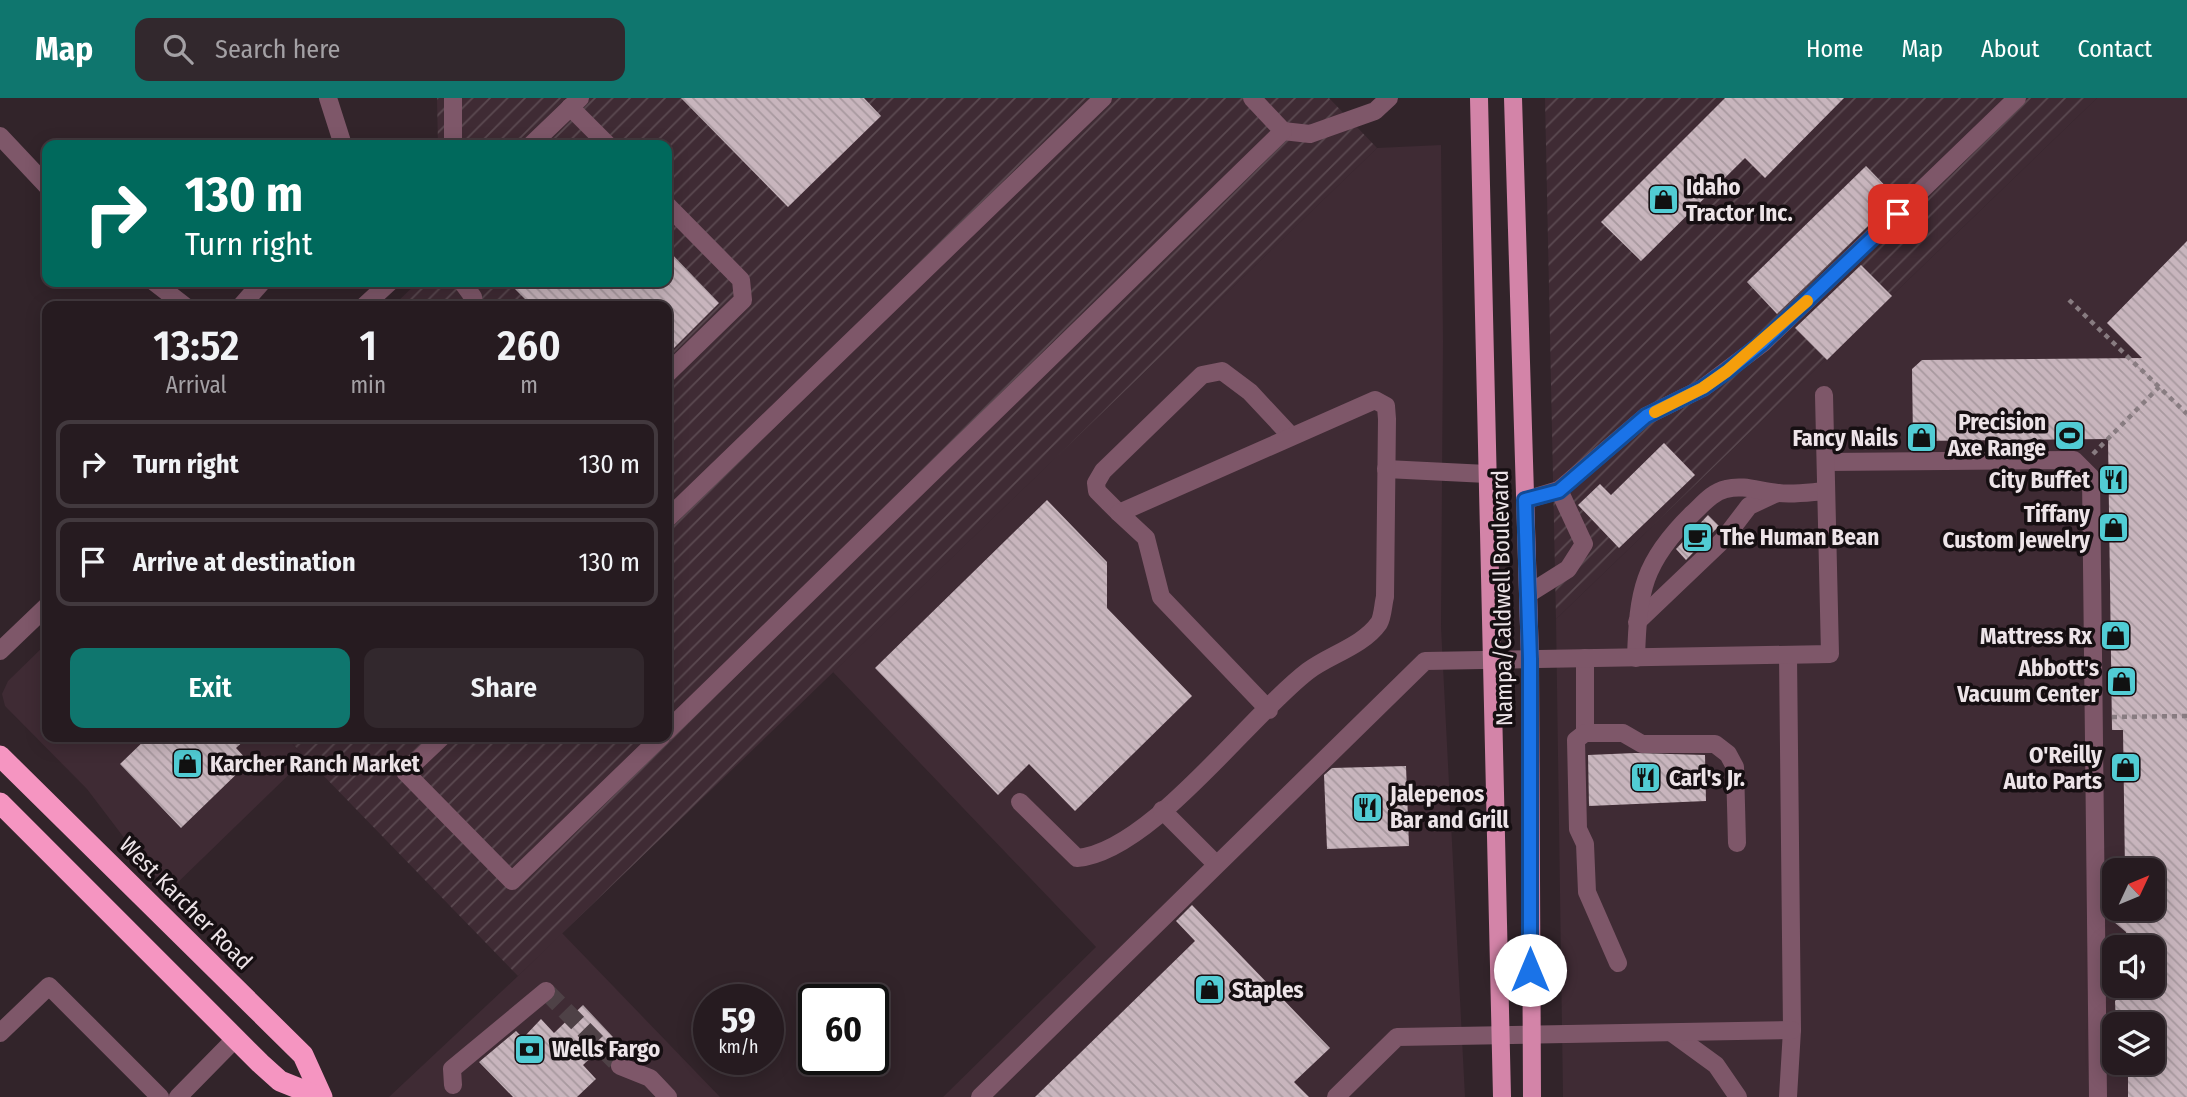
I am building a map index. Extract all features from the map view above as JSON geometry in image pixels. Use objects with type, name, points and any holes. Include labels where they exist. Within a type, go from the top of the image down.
[{"type":"highway","name":"West Karcher Road","points":[[0,756],[303,1055],[321,1097]]},
{"type":"highway","name":"West Karcher Road","points":[[0,803],[280,1081],[321,1097]]},
{"type":"main road","name":"Nampa/Caldwell Boulevard","points":[[1479,98],[1502,1097]]},
{"type":"main road","name":"Nampa/Caldwell Boulevard","points":[[1513,98],[1530,659],[1532,1097]]},
{"type":"street","points":[[328,98],[342,140]]},
{"type":"street","points":[[453,98],[453,140]]},
{"type":"street","points":[[672,514],[1103,98]]},
{"type":"street","points":[[1252,98],[1283,131],[1310,134],[1375,111],[1389,98]]},
{"type":"street","points":[[1525,500],[1559,491],[1646,416],[1703,388],[1763,342],[2017,98]]},
{"type":"street","points":[[536,140],[575,103],[604,140]]},
{"type":"street","points":[[672,726],[1283,131]]},
{"type":"street","points":[[0,136],[42,181]]},
{"type":"street","points":[[672,210],[741,280],[743,300],[672,369]]},
{"type":"street","points":[[160,287],[179,301]]},
{"type":"street","points":[[245,301],[258,287]]},
{"type":"street","points":[[369,301],[385,287]]},
{"type":"street","points":[[1269,710],[1161,597],[1146,538],[1097,491],[1096,483],[1103,471],[1202,374],[1222,371],[1250,392],[1291,436]]},
{"type":"street","points":[[980,1097],[1424,661],[1830,654],[1824,395]]},
{"type":"street","points":[[1020,802],[1077,858],[1096,857],[1129,841],[1308,671],[1360,639],[1379,622],[1385,597],[1385,406],[1375,400],[1119,513]]},
{"type":"street","points":[[1826,462],[2074,460],[2091,477],[2098,1097]]},
{"type":"street","points":[[1386,470],[1487,474]]},
{"type":"street","points":[[1636,657],[1637,622],[1644,581],[1650,566],[1666,540],[1714,493],[1754,486],[1777,493],[1826,491]]},
{"type":"street","points":[[1528,594],[1568,569],[1584,544],[1559,491]]},
{"type":"street","points":[[1637,622],[1723,540],[1749,506],[1777,493]]},
{"type":"street","points":[[0,651],[42,611]]},
{"type":"street","points":[[1788,655],[1792,1030],[1788,1097]]},
{"type":"street","points":[[1584,658],[1585,733]]},
{"type":"street","points":[[1618,962],[1587,892],[1585,844],[1578,829],[1576,740],[1585,733],[1623,733],[1642,744],[1715,744],[1728,754],[1735,767],[1737,844]]},
{"type":"street","points":[[437,742],[405,772],[512,881],[656,742]]},
{"type":"street","points":[[1162,810],[1216,864]]},
{"type":"street","points":[[0,1033],[49,986],[160,1097]]},
{"type":"street","points":[[453,1085],[452,1069],[546,991]]},
{"type":"street","points":[[1336,1097],[1397,1037],[1792,1030]]},
{"type":"street","points":[[1672,1033],[1716,1065],[1738,1097]]},
{"type":"street","points":[[178,1097],[236,1039]]},
{"type":"street","points":[[620,1066],[650,1078],[668,1097]]},
{"type":"path","points":[[2069,300],[2187,414]]},
{"type":"path","points":[[2081,466],[2159,387]]},
{"type":"path","points":[[2094,718],[2187,716]]},
{"type":"shaded area","points":[[437,98],[1329,98],[1377,148],[518,976],[291,742],[672,742],[672,301],[398,301],[413,287],[672,287],[672,140],[438,140]]},
{"type":"shaded area","points":[[1545,98],[2097,98],[1556,619]]},
{"type":"shaded area","points":[[2097,98],[2187,98],[2187,1097],[1563,1097],[1556,619]]},
{"type":"shaded area","points":[[1441,145],[1441,627],[1465,1097],[943,1097],[1096,947],[833,672],[1377,148]]},
{"type":"shaded area","points":[[42,648],[42,742],[291,742],[306,758],[170,890],[144,864],[87,789],[5,706],[2,694],[8,681]]},
{"type":"shaded area","points":[[562,933],[693,1069],[693,1075],[699,1075],[720,1097],[389,1097]]},
{"type":"building","points":[[681,98],[864,98],[881,116],[788,207]]},
{"type":"building","name":"Idaho Tractor Inc.","points":[[1725,98],[1844,98],[1765,178],[1745,158],[1641,261],[1601,222]]},
{"type":"building","points":[[1866,166],[1897,198],[1777,314],[1747,282]]},
{"type":"building","points":[[2187,241],[2187,1097],[2128,1097],[2128,1075],[2165,1075],[2165,1012],[2115,1012],[2115,1001],[2118,998],[2165,998],[2165,935],[2126,935],[2114,921],[2165,921],[2165,858],[2125,858],[2123,730],[2112,730],[2108,439],[1913,441],[1912,369],[1922,360],[2142,358],[2107,323]]},
{"type":"building","points":[[672,254],[719,303],[672,350],[672,301],[527,301],[513,287],[672,287]]},
{"type":"building","points":[[1861,265],[1892,296],[1827,360],[1795,328]]},
{"type":"building","points":[[1664,443],[1695,475],[1619,548],[1578,505],[1600,484],[1611,495]]},
{"type":"building","points":[[1047,500],[1107,562],[1107,608],[1192,696],[1075,811],[1029,764],[998,795],[875,668]]},
{"type":"building","name":"The Human Bean","points":[[1708,515],[1719,526],[1686,560],[1676,549]]},
{"type":"building","points":[[143,742],[243,742],[236,748],[249,762],[181,828],[120,764]]},
{"type":"building","name":"Carl's Jr.","points":[[1588,755],[1705,755],[1706,801],[1589,806]]},
{"type":"building","name":"Jalepenos Bar and Grill","points":[[1406,766],[1409,846],[1327,849],[1324,775],[1332,768]]},
{"type":"building","name":"Staples","points":[[1192,905],[1330,1048],[1294,1082],[1309,1097],[1035,1097],[1195,941],[1176,921]]},
{"type":"building","name":"Wells Fargo","points":[[583,1005],[613,1037],[583,1065],[596,1079],[577,1097],[513,1097],[479,1062],[516,1031],[523,1038],[541,1019],[554,1033]]},
{"type":"tunnel","points":[[546,991],[620,1066]]},
{"type":"slow traffic","points":[[1655,412],[1703,388],[1727,371],[1807,301]]},
{"type":"place","name":"Idaho Tractor Inc.","points":[[1663,200]]},
{"type":"place","name":"Precision Axe Range","points":[[2069,435]]},
{"type":"place","name":"Fancy Nails","points":[[1921,438]]},
{"type":"place","name":"City Buffet","points":[[2113,480]]},
{"type":"place","name":"Tiffany Custom Jewelry","points":[[2113,527]]},
{"type":"place","name":"The Human Bean","points":[[1697,537]]},
{"type":"place","name":"Mattress Rx","points":[[2115,636]]},
{"type":"place","name":"Abbott's Vacuum Center","points":[[2122,681]]},
{"type":"place","name":"Karcher Ranch Market","points":[[187,764]]},
{"type":"place","name":"O'Reilly Auto Parts","points":[[2125,768]]},
{"type":"place","name":"Carl's Jr.","points":[[1646,778]]},
{"type":"place","name":"Jalepenos Bar and Grill","points":[[1367,807]]},
{"type":"place","name":"Staples","points":[[1209,990]]},
{"type":"place","name":"Wells Fargo","points":[[529,1049]]},
{"type":"route","points":[[1530,970],[1530,659],[1525,500],[1559,491],[1579,477],[1646,416],[1703,388],[1727,371],[1763,342],[1898,214]]}]
